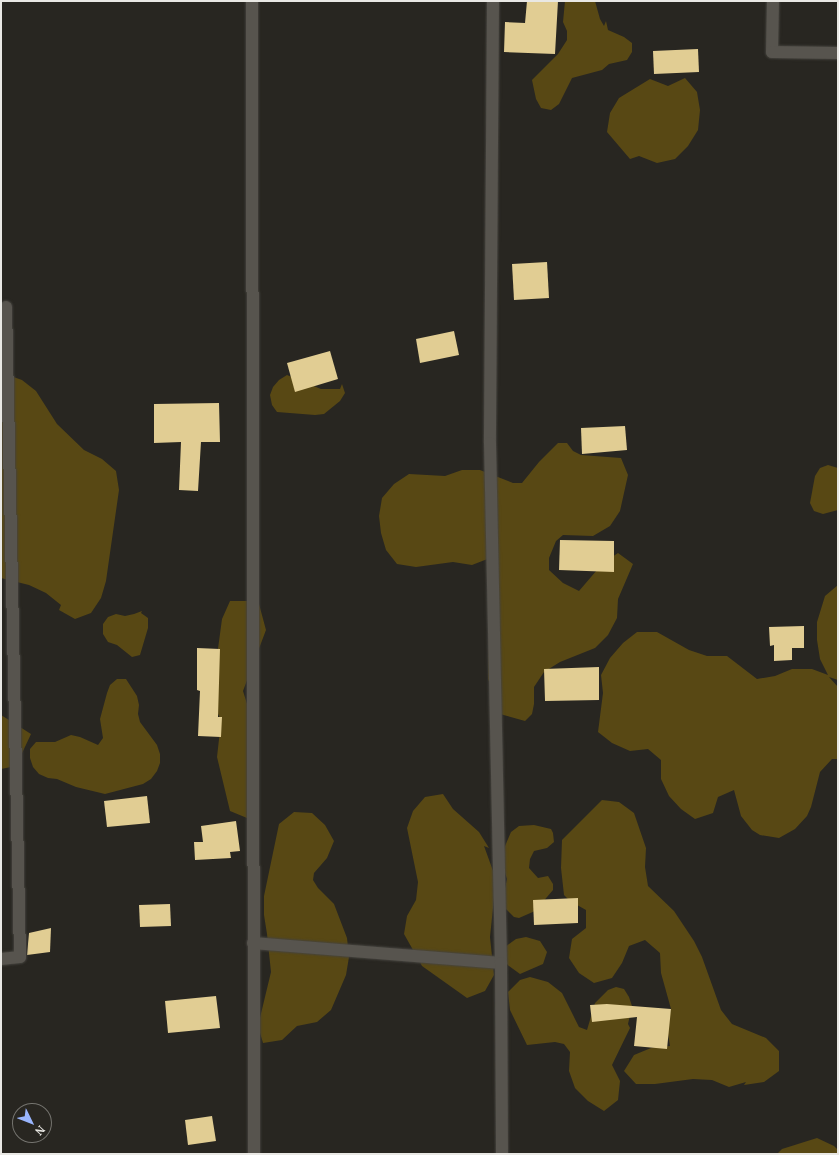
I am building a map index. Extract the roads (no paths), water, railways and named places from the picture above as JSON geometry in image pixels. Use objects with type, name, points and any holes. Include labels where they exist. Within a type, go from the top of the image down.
[{"type":"street","points":[[252,1],[254,1154]]},
{"type":"street","points":[[493,1],[490,443],[501,963],[502,1154]]},
{"type":"street","points":[[773,1],[772,52],[838,53]]},
{"type":"street","points":[[1,959],[20,957],[6,307]]},
{"type":"street","points":[[254,943],[501,963]]}]
